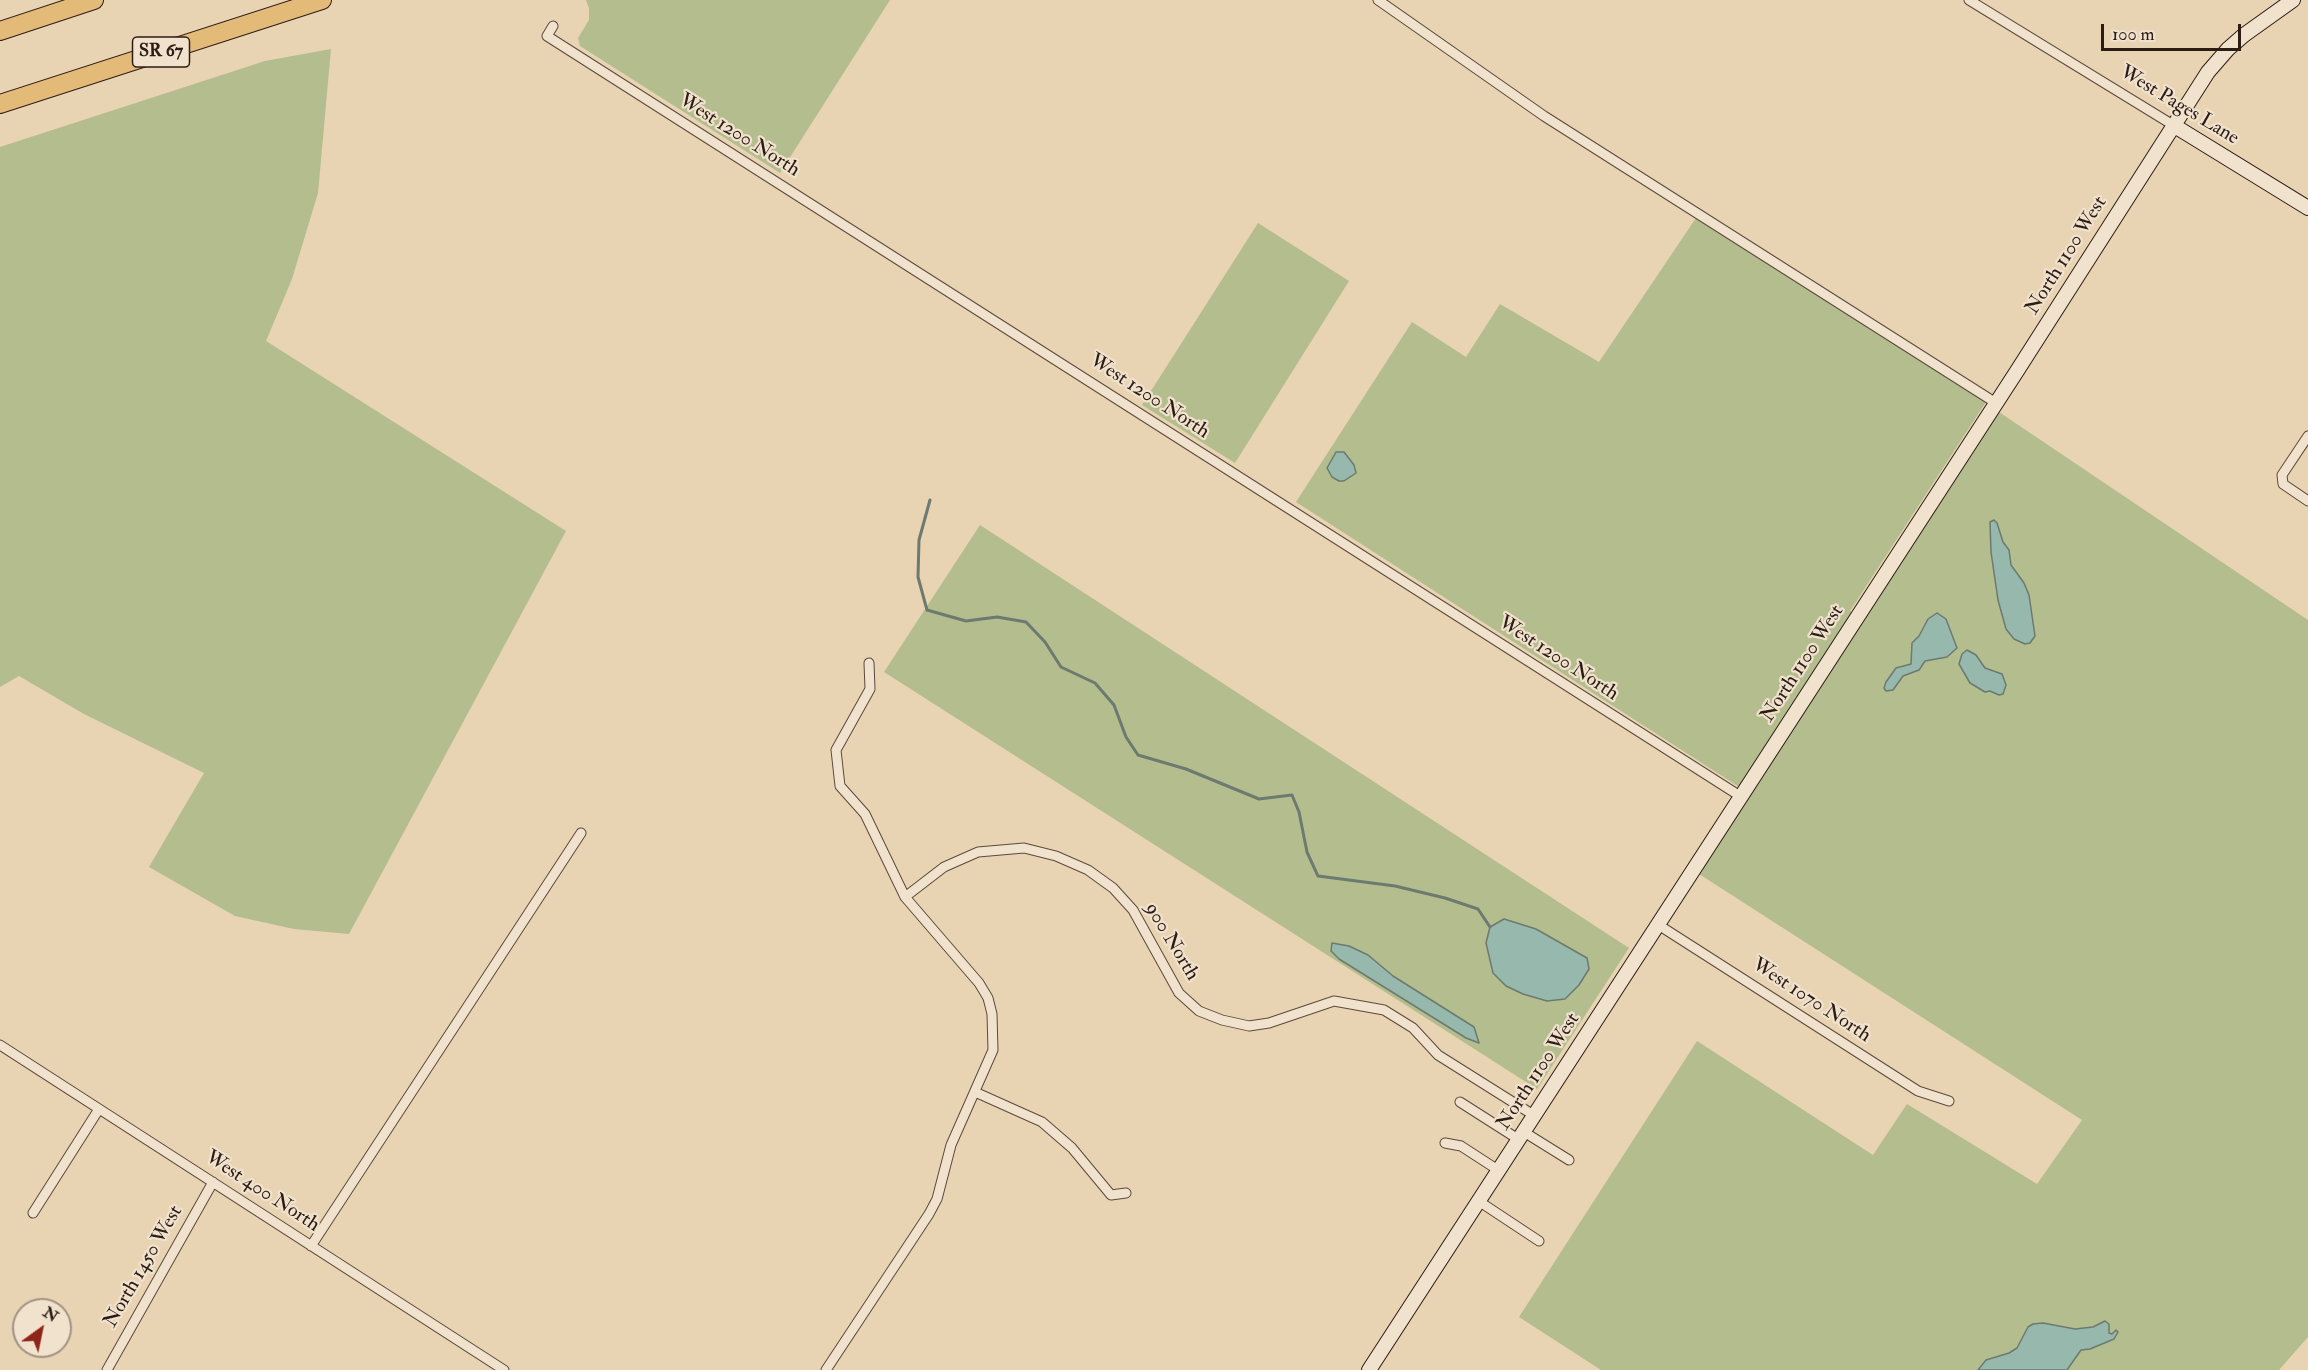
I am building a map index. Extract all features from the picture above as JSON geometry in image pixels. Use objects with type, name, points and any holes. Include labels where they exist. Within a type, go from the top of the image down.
[{"type":"highway","points":[[0,31],[94,0]]},
{"type":"highway","name":"SR 67","points":[[0,104],[322,0]]},
{"type":"street","points":[[1378,0],[1544,116],[1996,403]]},
{"type":"street","name":"West Pages Lane","points":[[1969,0],[2308,208]]},
{"type":"street","name":"North 1100 West","points":[[1369,1370],[2208,72],[2228,49],[2293,0]]},
{"type":"street","name":"West 1200 North","points":[[553,26],[547,36],[1740,796]]},
{"type":"street","points":[[2308,436],[2282,475],[2283,484],[2308,501]]},
{"type":"street","points":[[826,1370],[929,1214],[936,1199],[951,1145],[993,1050],[992,1014],[988,998],[979,983],[905,897],[865,814],[840,786],[836,750],[870,689],[869,663]]},
{"type":"street","points":[[311,1246],[581,833]]},
{"type":"street","name":"900 North","points":[[905,897],[944,867],[978,852],[1024,848],[1056,856],[1088,870],[1113,888],[1133,910],[1179,993],[1199,1011],[1222,1020],[1249,1026],[1269,1023],[1334,1001],[1384,1010],[1413,1028],[1438,1055],[1535,1116]]},
{"type":"street","name":"West 1070 North","points":[[1657,924],[1918,1091],[1950,1101]]},
{"type":"street","name":"West 400 North","points":[[0,1045],[504,1370]]},
{"type":"street","points":[[975,1092],[1042,1122],[1072,1148],[1111,1195],[1126,1193]]},
{"type":"street","points":[[1460,1102],[1569,1160]]},
{"type":"street","points":[[33,1213],[99,1109]]},
{"type":"street","points":[[1445,1143],[1461,1146],[1498,1170]]},
{"type":"street","name":"North 1450 West","points":[[107,1370],[213,1182]]},
{"type":"street","points":[[1477,1200],[1539,1241]]},
{"type":"green space","points":[[586,0],[890,0],[780,173],[580,46],[578,38],[589,20]]},
{"type":"green space","points":[[331,49],[318,193],[292,279],[266,341],[566,531],[349,934],[294,929],[235,916],[149,867],[204,773],[84,714],[19,676],[0,687],[0,147],[265,61]]},
{"type":"green space","points":[[1698,215],[1986,402],[1850,611],[1864,620],[1999,412],[2308,620],[2308,1337],[2279,1370],[1601,1370],[1519,1317],[1697,1041],[1873,1155],[1907,1104],[2037,1184],[2082,1120],[1699,874],[1750,794],[1296,502],[1412,322],[1466,357],[1500,304],[1599,362]]},
{"type":"green space","points":[[1258,223],[1349,281],[1235,463],[1142,405]]},
{"type":"green space","points":[[980,525],[1629,948],[1537,1089],[884,672]]},
{"type":"water","points":[[1336,452],[1344,452],[1354,465],[1356,473],[1344,481],[1332,477],[1327,468]]},
{"type":"water","points":[[1994,520],[2009,550],[2011,565],[2024,583],[2029,595],[2035,636],[2030,643],[2025,644],[2014,639],[2006,629],[1998,600],[1991,552],[1990,522]]},
{"type":"water","points":[[1937,613],[1946,619],[1957,648],[1947,657],[1925,661],[1919,670],[1903,676],[1893,690],[1886,691],[1884,688],[1886,682],[1896,668],[1911,664],[1912,643],[1919,636],[1928,619]]},
{"type":"water","points":[[1967,650],[1976,655],[1985,668],[2002,674],[2006,685],[2003,694],[1985,692],[1970,683],[1959,664],[1962,654]]},
{"type":"water","points":[[1504,919],[1536,929],[1587,958],[1589,969],[1579,985],[1565,999],[1547,1001],[1523,994],[1506,986],[1493,973],[1486,943],[1490,927]]},
{"type":"water","points":[[1332,943],[1349,946],[1368,955],[1393,976],[1474,1027],[1479,1043],[1466,1038],[1339,959],[1331,951]]},
{"type":"water","points":[[2105,1321],[2109,1324],[2109,1333],[2112,1334],[2116,1330],[2118,1332],[2114,1339],[2090,1349],[2081,1350],[2067,1370],[1978,1370],[1986,1360],[2017,1348],[2028,1327],[2033,1324],[2043,1323],[2075,1329],[2093,1327]]},
{"type":"waterway","points":[[930,500],[919,540],[918,577],[927,610],[966,621],[997,617],[1026,622],[1045,642],[1061,667],[1095,683],[1114,705],[1126,737],[1138,755],[1186,769],[1259,799],[1292,795],[1299,812],[1307,852],[1318,876],[1395,886],[1445,898],[1478,909],[1490,927]]}]
